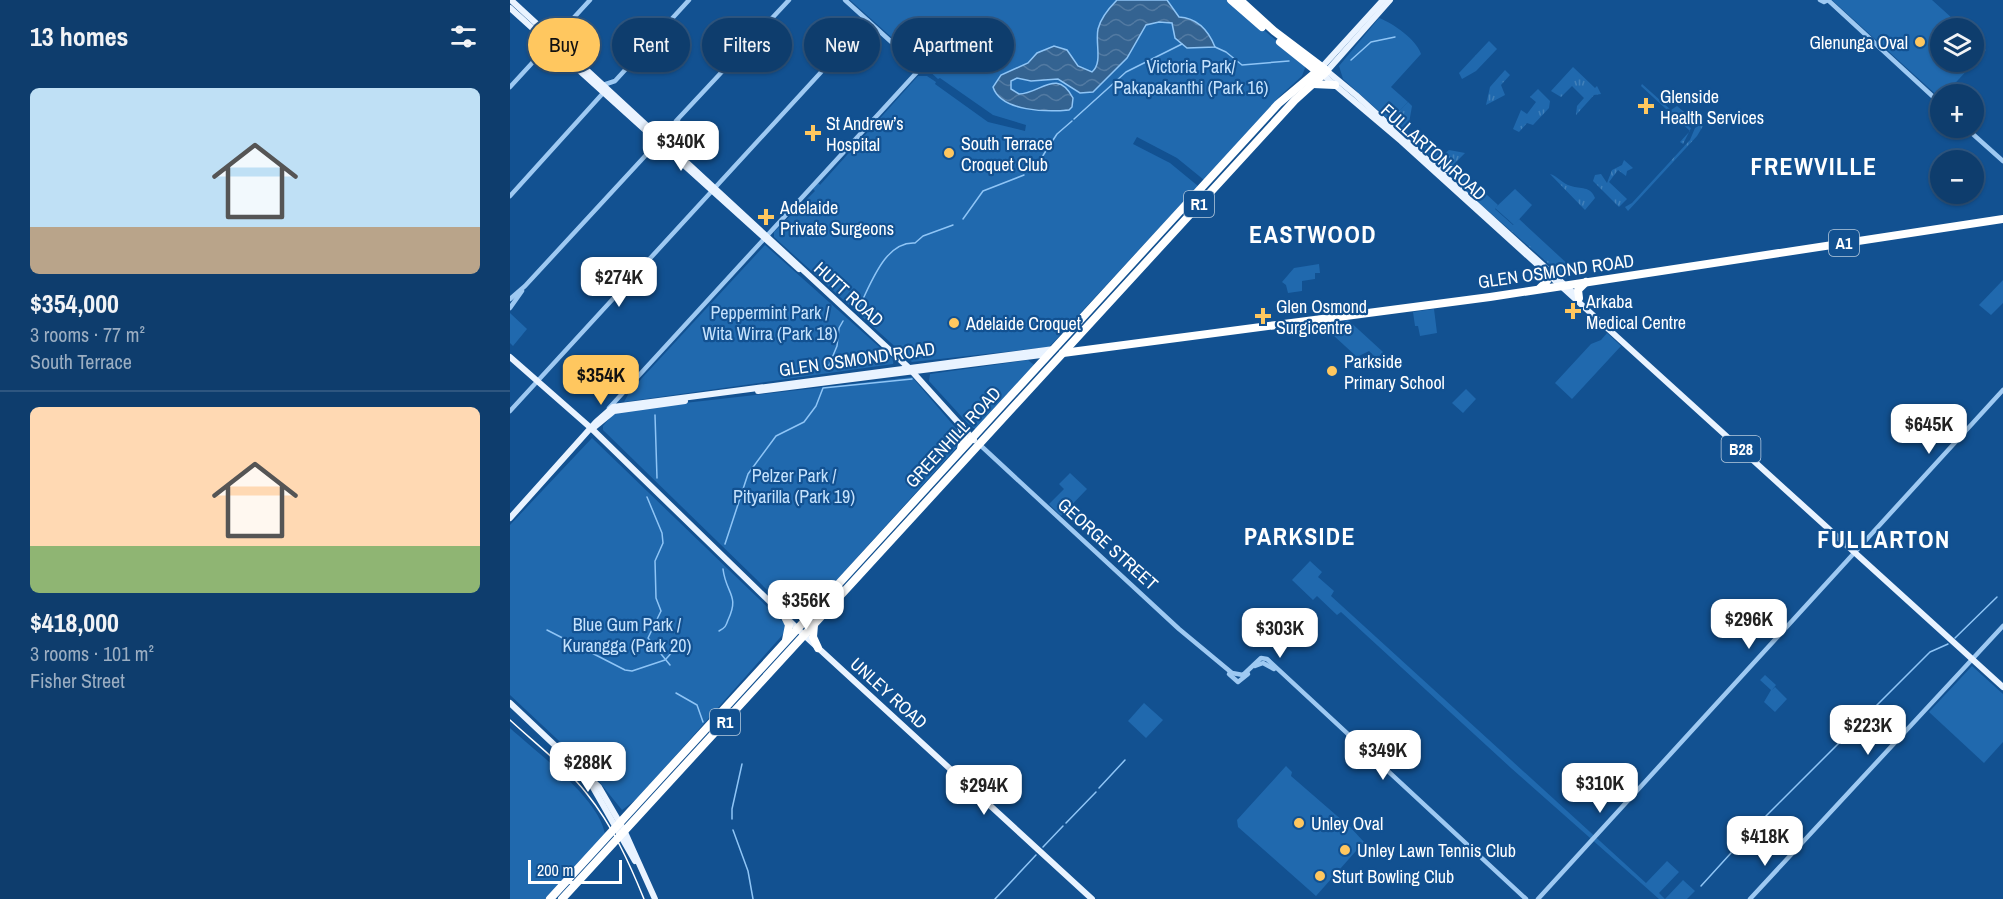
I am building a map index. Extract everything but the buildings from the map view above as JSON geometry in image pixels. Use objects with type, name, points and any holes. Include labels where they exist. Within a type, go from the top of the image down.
[{"type":"highway","name":"FULLARTON ROAD","points":[[1231,0],[1304,61],[1322,71]]},
{"type":"highway","name":"FULLARTON ROAD","points":[[1240,0],[1322,71]]},
{"type":"highway","points":[[1297,88],[1306,73],[1304,61]]},
{"type":"highway","name":"GREENHILL ROAD","points":[[550,899],[785,642],[816,621],[826,611],[1294,100],[1313,84],[1322,71]]},
{"type":"highway","name":"GREENHILL ROAD","points":[[561,899],[793,647],[816,609],[858,562],[1278,104],[1322,71]]},
{"type":"highway","points":[[1313,84],[1335,81]]},
{"type":"highway","name":"GLEN OSMOND ROAD","points":[[1052,351],[1563,286],[2003,219]]},
{"type":"highway","points":[[1539,289],[1547,281],[1547,275]]},
{"type":"highway","points":[[1579,298],[1578,290],[1587,281]]},
{"type":"highway","points":[[1076,338],[1078,344],[1085,346]]},
{"type":"highway","name":"GLEN OSMOND ROAD","points":[[1065,350],[1112,344]]},
{"type":"highway","points":[[1000,407],[1007,413]]},
{"type":"highway","points":[[961,426],[964,434],[961,450]]},
{"type":"highway","points":[[953,458],[961,463]]},
{"type":"highway","points":[[903,513],[908,514],[910,519]]},
{"type":"highway","points":[[868,551],[870,555],[878,554]]},
{"type":"highway","points":[[858,562],[865,560],[868,565]]},
{"type":"highway","points":[[816,609],[826,611]]},
{"type":"highway","points":[[785,617],[789,625],[785,642]]},
{"type":"highway","points":[[816,621],[812,633],[819,648]]},
{"type":"highway","points":[[756,673],[765,670],[774,660],[779,662]]},
{"type":"highway","points":[[689,746],[699,742],[700,749]]},
{"type":"highway","points":[[667,770],[670,781]]},
{"type":"highway","points":[[636,804],[637,809],[647,806]]},
{"type":"highway","points":[[580,866],[588,865],[589,868]]},
{"type":"main road","points":[[512,0],[524,16]]},
{"type":"main road","name":"GREENHILL ROAD","points":[[1322,71],[1383,0]]},
{"type":"main road","name":"GREENHILL ROAD","points":[[1322,71],[1338,62],[1390,0]]},
{"type":"main road","points":[[510,8],[528,19]]},
{"type":"main road","points":[[1335,81],[1338,62]]},
{"type":"main road","name":"FULLARTON ROAD","points":[[1322,71],[1438,169],[1612,333],[2003,687]]},
{"type":"main road","points":[[584,72],[604,92],[661,139]]},
{"type":"main road","points":[[588,72],[661,139]]},
{"type":"main road","name":"FULLARTON ROAD","points":[[1335,81],[1547,275],[1579,298],[1612,333]]},
{"type":"main road","name":"HUTT ROAD","points":[[661,139],[908,367],[979,444]]},
{"type":"main road","points":[[1438,169],[1453,169]]},
{"type":"main road","name":"UNLEY ROAD","points":[[510,351],[512,358],[591,429],[785,617],[1092,899]]},
{"type":"main road","name":"GLEN OSMOND ROAD","points":[[607,410],[908,367],[1052,351]]},
{"type":"main road","name":"GLEN OSMOND ROAD","points":[[803,383],[913,372],[1052,351]]},
{"type":"main road","points":[[591,429],[614,411],[623,407]]},
{"type":"main road","points":[[510,518],[607,410]]},
{"type":"main road","points":[[793,647],[803,643],[819,648]]},
{"type":"main road","points":[[510,703],[592,779],[618,824],[655,899]]},
{"type":"main road","points":[[510,707],[582,774],[597,791],[618,824]]},
{"type":"street","points":[[574,18],[590,0]]},
{"type":"street","points":[[603,85],[615,81],[689,0]]},
{"type":"street","points":[[510,299],[525,286],[789,0]]},
{"type":"street","points":[[845,0],[865,18]]},
{"type":"street","points":[[1825,0],[1930,94]]},
{"type":"street","points":[[607,410],[916,74],[919,67],[880,32]]},
{"type":"street","points":[[510,87],[528,68]]},
{"type":"street","points":[[510,411],[821,72]]},
{"type":"street","points":[[613,93],[615,81]]},
{"type":"street","points":[[510,196],[604,92]]},
{"type":"street","points":[[1977,138],[2003,161]]},
{"type":"street","points":[[510,308],[525,286]]},
{"type":"street","points":[[623,407],[627,389]]},
{"type":"street","points":[[1538,899],[2003,390]]},
{"type":"street","name":"GEORGE STREET","points":[[979,444],[1239,679],[1264,660],[1286,678],[1526,899]]},
{"type":"street","points":[[1750,899],[2003,626]]},
{"type":"green space","name":"Victoria Park/ Pakapakanthi (Park 16)","points":[[850,0],[1228,0],[1303,63],[1305,68],[1302,76],[1281,95],[1204,180],[1177,158],[1137,137],[1133,144],[1170,163],[1198,186],[1049,347],[912,362],[774,237],[774,232],[815,191],[813,189],[818,183],[820,185],[918,76],[927,76],[988,122],[1025,131],[1026,125],[993,115],[930,72],[1014,72],[1014,18],[892,18],[892,38],[880,27],[880,18],[870,18]]},
{"type":"green space","points":[[1832,0],[1932,0],[1952,18],[1930,18],[1930,72],[1966,72],[1954,84],[1930,84],[1930,89]]},
{"type":"green space","points":[[1379,18],[1404,33],[1415,43],[1421,54],[1391,87],[1408,102],[1390,121],[1343,79],[1339,66]]},
{"type":"green space","points":[[1489,41],[1497,49],[1476,71],[1462,79],[1459,73]]},
{"type":"green space","points":[[1573,67],[1595,88],[1597,86],[1601,94],[1594,95],[1576,115],[1577,106],[1584,98],[1572,86],[1561,97],[1551,91]]},
{"type":"green space","points":[[1505,70],[1510,75],[1501,85],[1505,95],[1486,105],[1490,87]]},
{"type":"green space","points":[[1642,84],[1671,110],[1677,106],[1691,118],[1690,131],[1641,86]]},
{"type":"green space","points":[[1538,89],[1550,101],[1549,108],[1533,125],[1527,123],[1519,132],[1513,129],[1521,110],[1527,114],[1536,102],[1530,97]]},
{"type":"green space","points":[[1408,102],[1412,106],[1407,134],[1417,135],[1443,155],[1449,150],[1465,153],[1452,166],[1445,169],[1390,121]]},
{"type":"green space","points":[[1703,126],[1697,136],[1628,211],[1625,207],[1632,203],[1690,140],[1695,128]]},
{"type":"green space","points":[[1689,132],[1683,144],[1680,142]]},
{"type":"green space","points":[[1624,160],[1633,168],[1627,171],[1626,176],[1618,170],[1609,182],[1627,199],[1619,207],[1593,181],[1595,175],[1601,174],[1607,183],[1612,170],[1622,165]]},
{"type":"green space","points":[[1461,171],[1498,205],[1495,209],[1513,225],[1519,219],[1573,269],[1565,278],[1455,182]]},
{"type":"green space","points":[[1550,174],[1568,185],[1591,191],[1595,198],[1585,210]]},
{"type":"green space","points":[[1515,189],[1532,205],[1514,225],[1495,208]]},
{"type":"green space","name":"Peppermint Park / Wita Wirra (Park 18)","points":[[765,245],[894,360],[893,364],[624,402],[630,391]]},
{"type":"green space","points":[[1319,264],[1320,273],[1315,273],[1315,279],[1302,281],[1302,291],[1288,293],[1286,285],[1282,282],[1294,268]]},
{"type":"green space","points":[[2003,280],[2003,303],[1991,315],[1979,305]]},
{"type":"green space","points":[[1434,309],[1437,333],[1420,336],[1418,326],[1415,326],[1413,312]]},
{"type":"green space","points":[[510,313],[527,329],[513,346],[510,343]]},
{"type":"green space","points":[[1347,319],[1383,352],[1377,359],[1369,351],[1357,357],[1333,335]]},
{"type":"green space","points":[[1607,333],[1621,346],[1572,399],[1555,383],[1591,344],[1601,340]]},
{"type":"green space","points":[[1028,360],[1034,365],[976,429],[971,427],[929,381],[930,374]]},
{"type":"green space","name":"Pelzer Park / Pityarilla (Park 19)","points":[[912,377],[960,433],[958,446],[805,615],[796,618],[603,430],[603,426],[613,414],[623,410]]},
{"type":"green space","points":[[1466,389],[1476,399],[1463,413],[1452,403]]},
{"type":"green space","name":"Blue Gum Park / Kurangga (Park 20)","points":[[592,438],[787,626],[786,631],[638,798],[622,810],[589,769],[510,695],[510,525]]},
{"type":"green space","points":[[1070,473],[1087,489],[1061,516],[1049,504],[1064,489],[1059,484]]},
{"type":"green space","points":[[1310,561],[1322,572],[1318,577],[1334,591],[1331,596],[1646,883],[1667,861],[1679,872],[1659,893],[1665,899],[1659,899],[1511,768],[1341,612],[1337,615],[1317,596],[1313,600],[1292,580]]},
{"type":"green space","points":[[1972,666],[2003,694],[2003,742],[1984,763],[1929,712]]},
{"type":"green space","points":[[1765,675],[1776,685],[1772,690],[1775,687],[1787,699],[1775,712],[1764,702],[1771,690],[1760,680]]},
{"type":"green space","points":[[1144,703],[1163,720],[1146,738],[1128,721]]},
{"type":"green space","points":[[510,728],[579,791],[600,820],[605,834],[547,899],[510,899]]},
{"type":"green space","points":[[1286,766],[1292,772],[1291,776],[1364,842],[1316,896],[1238,827],[1237,820]]},
{"type":"green space","points":[[1683,880],[1695,891],[1687,899],[1665,899]]},
{"type":"water","points":[[1117,0],[1167,0],[1179,17],[1192,20],[1202,27],[1210,36],[1215,47],[1187,48],[1175,38],[1172,23],[1159,22],[1146,25],[1127,58],[1093,92],[1080,93],[1058,79],[1031,81],[1017,78],[1011,81],[1011,89],[1019,94],[1048,84],[1061,84],[1073,98],[1072,107],[1069,110],[1026,109],[1005,101],[998,95],[993,87],[1001,75],[1014,72],[1014,69],[1028,63],[1037,53],[1054,46],[1067,50],[1078,66],[1092,72],[1097,63],[1099,25]]},
{"type":"waterway","points":[[1351,60],[1371,42],[1395,37]]},
{"type":"waterway","points":[[1074,119],[1126,72],[1182,44]]},
{"type":"waterway","points":[[1215,47],[1226,52],[1242,65],[1289,61]]},
{"type":"waterway","points":[[1042,157],[1057,134],[1072,121]]},
{"type":"waterway","points":[[963,219],[983,191],[1024,175]]},
{"type":"waterway","points":[[859,307],[880,266],[895,249],[904,244],[915,243],[923,236],[953,225]]},
{"type":"waterway","points":[[827,370],[837,346],[839,328],[843,321]]},
{"type":"waterway","points":[[725,544],[748,474],[776,436],[804,422],[816,406],[823,388],[912,379]]},
{"type":"waterway","points":[[655,415],[657,478]]},
{"type":"waterway","points":[[647,497],[662,533],[663,543],[655,561],[656,598],[661,611],[648,638],[670,665]]},
{"type":"waterway","points":[[719,631],[726,625],[733,605],[723,569]]},
{"type":"waterway","points":[[1955,638],[1997,597]]},
{"type":"waterway","points":[[547,630],[625,670],[632,671],[665,660]]},
{"type":"waterway","points":[[1763,819],[1930,652],[1948,644]]},
{"type":"waterway","points":[[666,659],[674,650],[683,647]]},
{"type":"waterway","points":[[676,693],[697,705],[703,722]]},
{"type":"waterway","points":[[1099,788],[1125,760]]},
{"type":"waterway","points":[[732,819],[742,764]]},
{"type":"waterway","points":[[1066,823],[1096,792]]},
{"type":"waterway","points":[[1734,850],[1759,822]]},
{"type":"waterway","points":[[1043,847],[1063,826]]},
{"type":"waterway","points":[[733,830],[748,871],[753,899]]},
{"type":"waterway","points":[[1701,886],[1731,853]]},
{"type":"waterway","points":[[995,899],[1036,855]]},
{"type":"tram line","points":[[510,720],[569,774],[596,806],[619,844],[644,899]]},
{"type":"place","name":"Glenunga Oval","points":[[1920,42]]},
{"type":"place","name":"Glenside Health Services","points":[[1646,106]]},
{"type":"place","name":"St Andrew’s Hospital","points":[[813,133]]},
{"type":"place","name":"South Terrace Croquet Club","points":[[949,153]]},
{"type":"place","name":"Adelaide Private Surgeons","points":[[766,217]]},
{"type":"place","name":"Arkaba Medical Centre","points":[[1573,311]]},
{"type":"place","name":"Glen Osmond Surgicentre","points":[[1263,316]]},
{"type":"place","name":"Adelaide Croquet","points":[[954,323]]},
{"type":"place","name":"Parkside Primary School","points":[[1332,371]]},
{"type":"place","name":"Unley Oval","points":[[1299,823]]},
{"type":"place","name":"Unley Lawn Tennis Club","points":[[1345,850]]},
{"type":"place","name":"Sturt Bowling Club","points":[[1320,876]]},
{"type":"district","name":"FREWVILLE","points":[[1814,166]]},
{"type":"district","name":"EASTWOOD","points":[[1313,234]]},
{"type":"district","name":"PARKSIDE","points":[[1300,536]]},
{"type":"district","name":"FULLARTON","points":[[1884,539]]}]
